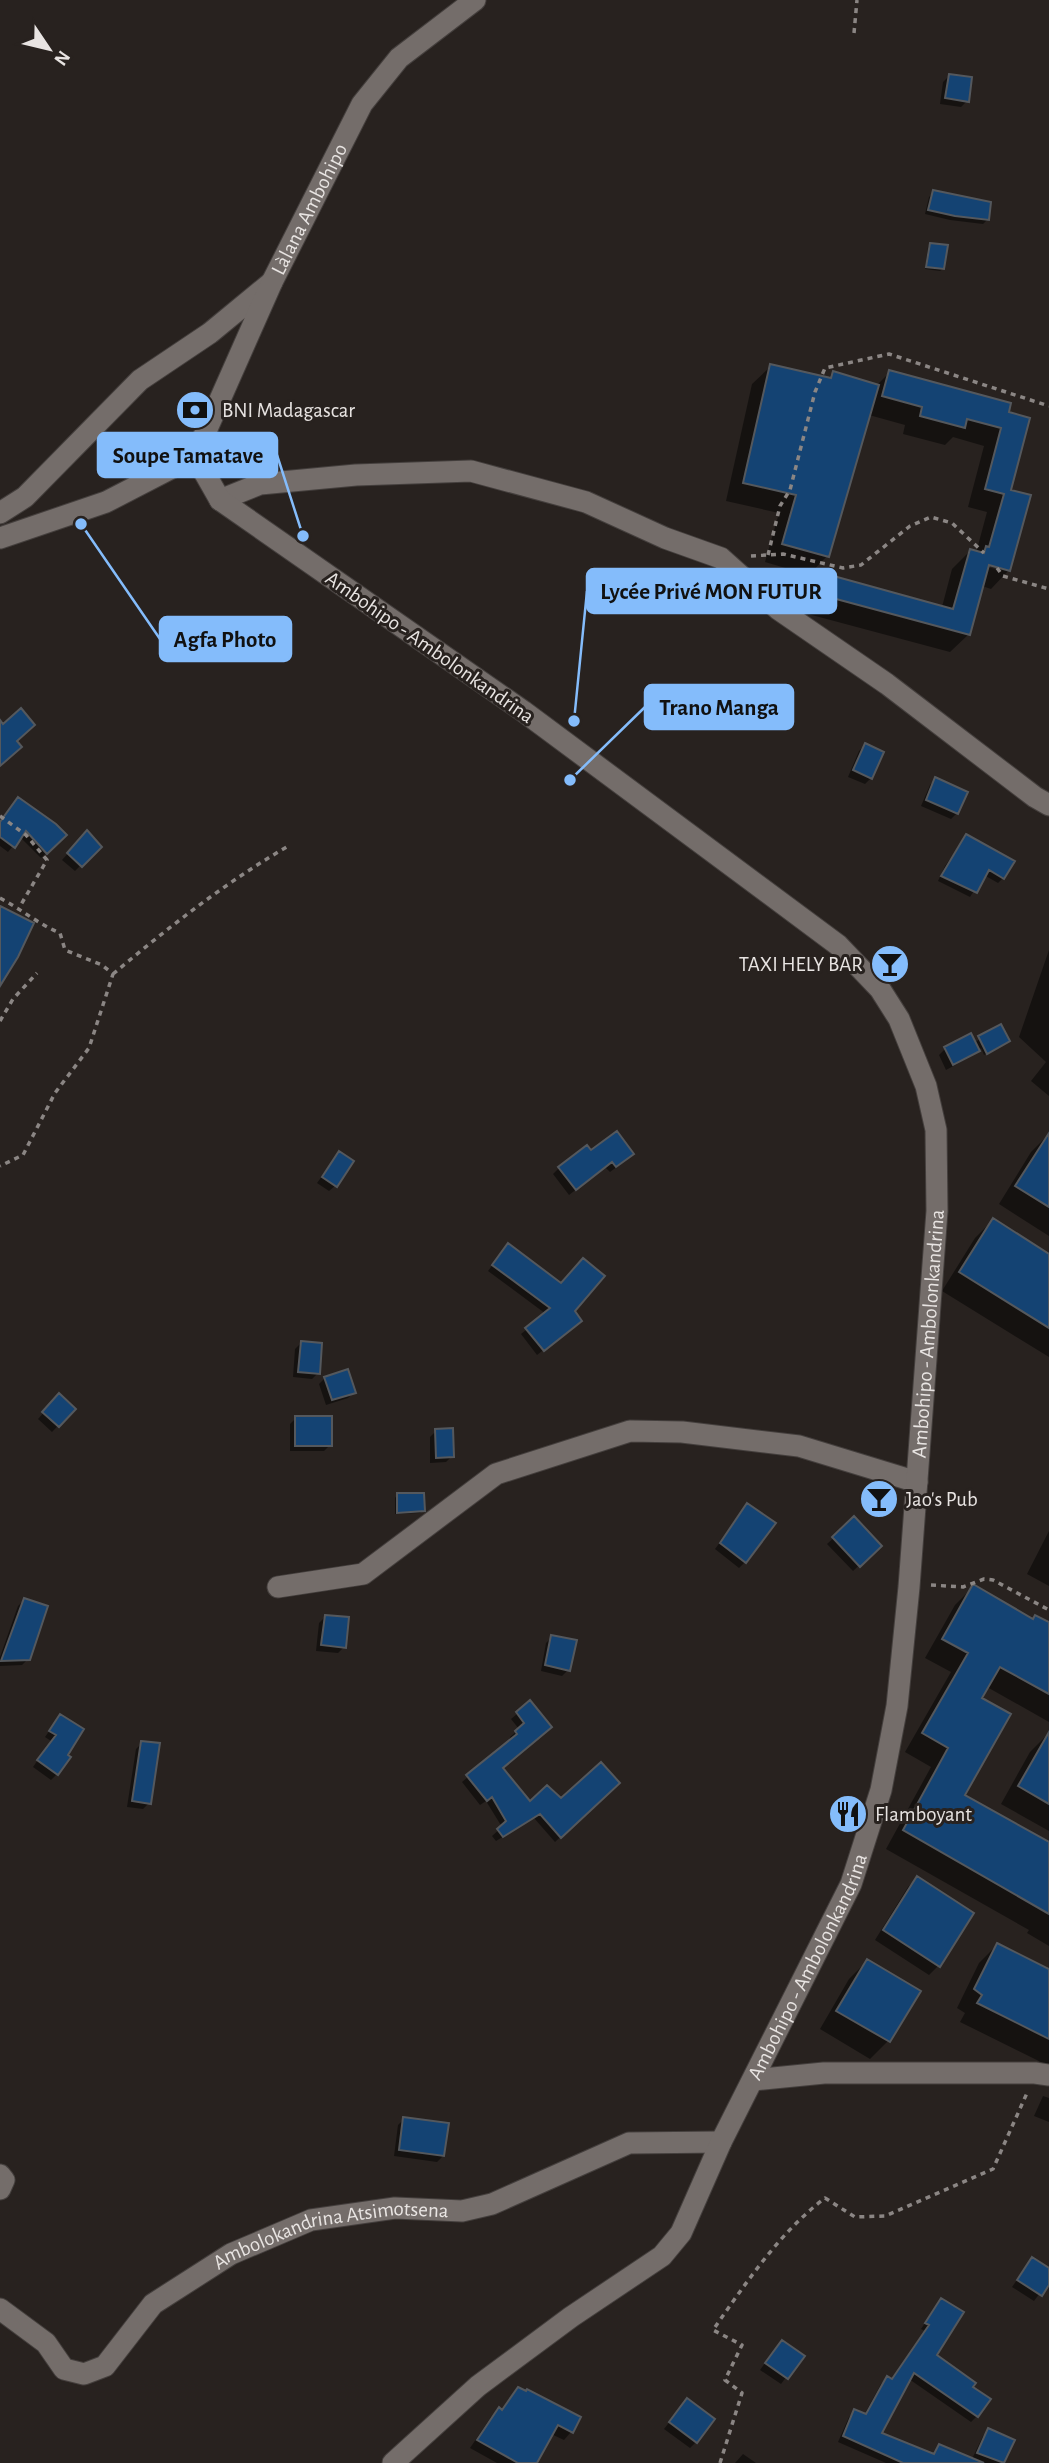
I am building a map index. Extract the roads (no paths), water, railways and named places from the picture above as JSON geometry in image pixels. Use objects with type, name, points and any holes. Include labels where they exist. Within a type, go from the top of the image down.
[{"type":"street","name":"Làlana Ambohipo","points":[[195,456],[272,282],[362,104],[399,58],[475,0]]},
{"type":"street","points":[[0,513],[25,497],[140,380],[210,333],[272,282]]},
{"type":"street","points":[[0,538],[106,502],[195,456]]},
{"type":"street","name":"Ambohipo - Ambolonkandrina","points":[[195,456],[220,500],[523,711],[838,945],[880,989],[899,1018],[926,1086],[936,1130],[937,1210],[909,1587],[897,1706],[881,1790],[851,1884],[721,2142],[681,2233],[662,2256],[571,2317],[478,2386],[393,2463]]},
{"type":"street","points":[[220,500],[260,484],[356,475],[471,471],[586,502],[664,538],[721,558],[778,609],[887,684],[1049,805]]},
{"type":"street","points":[[278,1587],[363,1574],[496,1474],[630,1431],[682,1432],[799,1446],[917,1482]]},
{"type":"street","points":[[753,2080],[824,2073],[1042,2074]]},
{"type":"street","name":"Ambolokandrina Atsimotsena","points":[[0,2309],[46,2343],[64,2369],[84,2374],[105,2366],[153,2304],[232,2254],[311,2220],[395,2208],[462,2211],[492,2204],[629,2143],[721,2142]]},
{"type":"street","points":[[0,2175],[4,2180],[0,2189]]},
{"type":"place","name":"BNI Madagascar","points":[[195,410]]},
{"type":"place","name":"Agfa Photo","points":[[81,524]]},
{"type":"place","name":"Soupe Tamatave","points":[[303,536]]},
{"type":"place","name":"Lycée Privé MON FUTUR","points":[[574,721]]},
{"type":"place","name":"Trano Manga","points":[[570,780]]},
{"type":"place","name":"TAXI HELY BAR","points":[[890,964]]},
{"type":"place","name":"Jao's Pub","points":[[879,1499]]},
{"type":"place","name":"Flamboyant","points":[[848,1814]]}]
